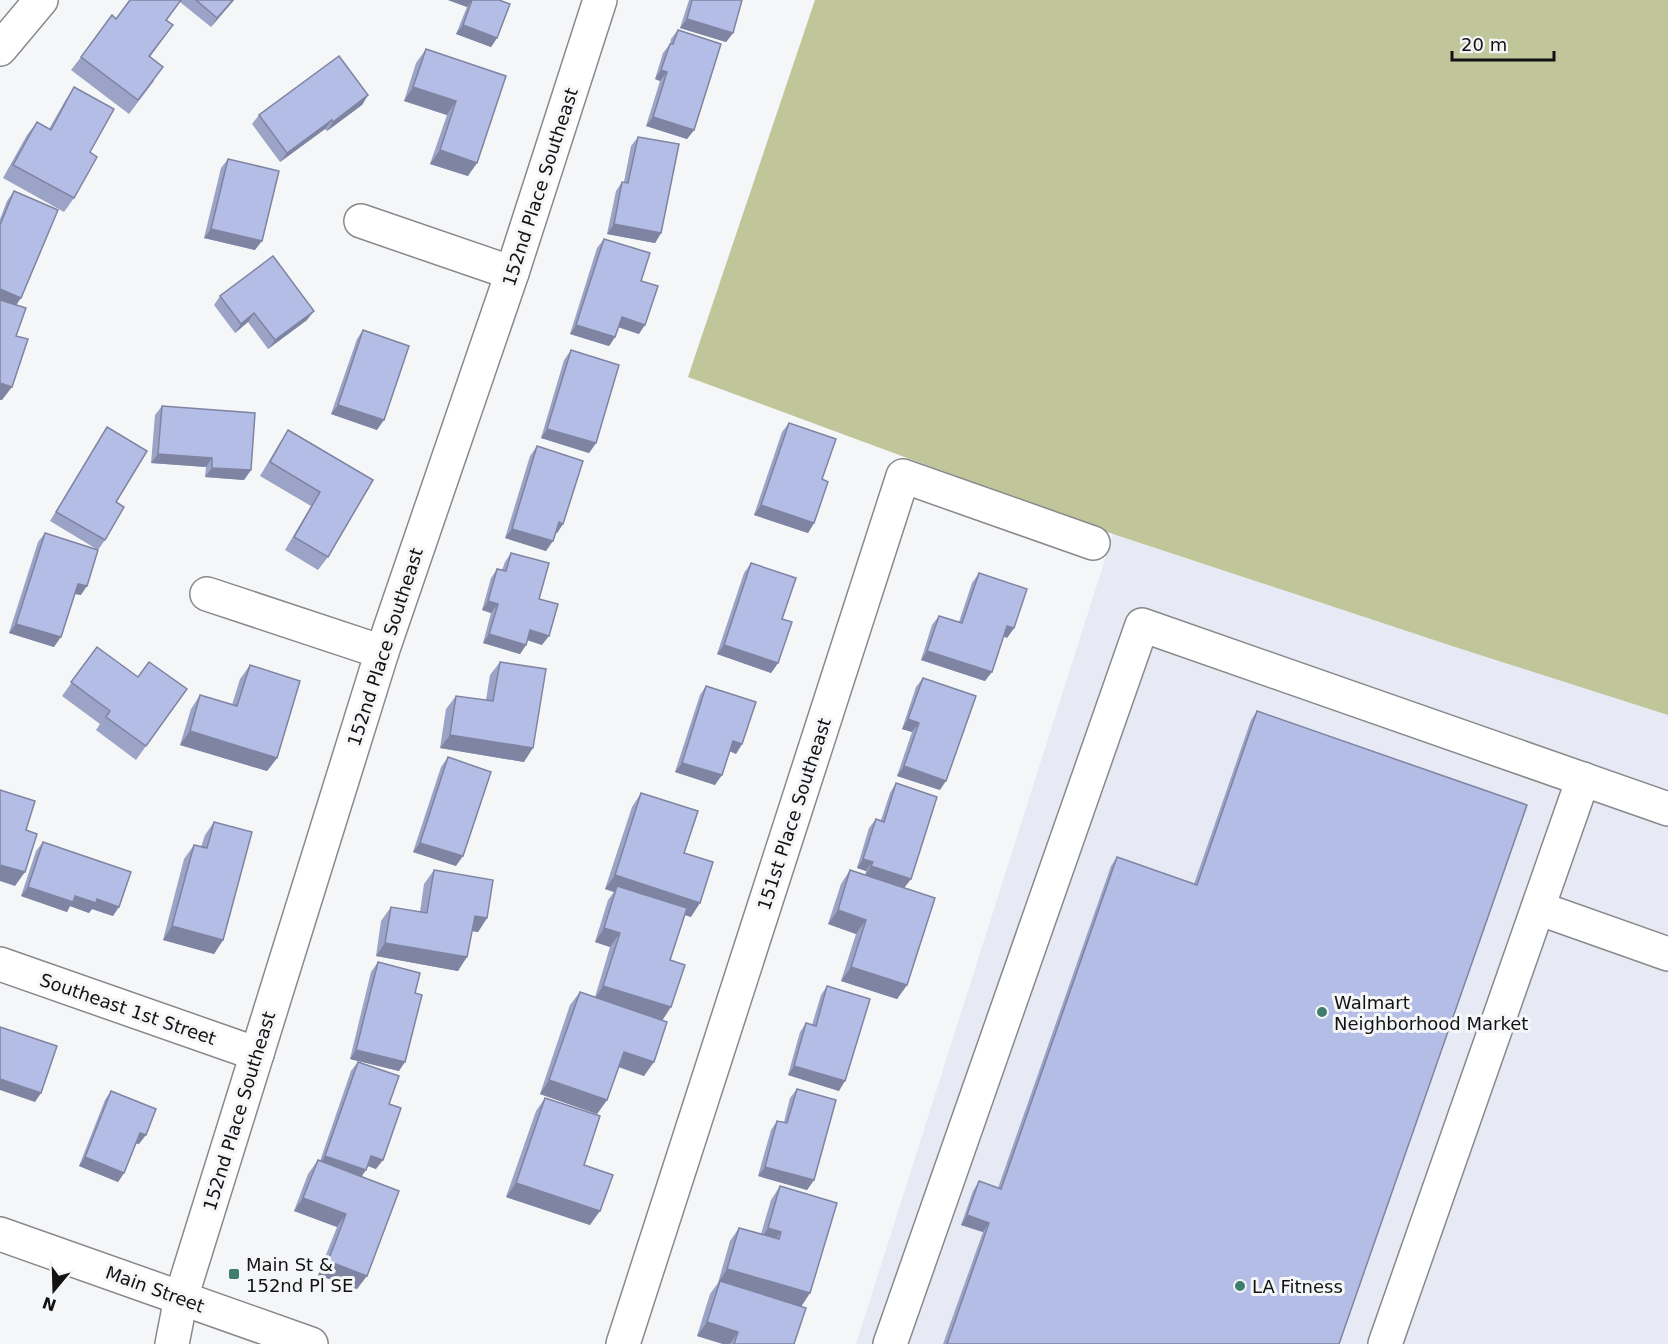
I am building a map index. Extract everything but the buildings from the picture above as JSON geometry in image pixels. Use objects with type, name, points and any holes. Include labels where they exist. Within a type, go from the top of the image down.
[{"type":"street","points":[[0,49],[41,0]]},
{"type":"street","name":"152nd Place Southeast","points":[[172,1344],[181,1298],[382,652],[512,273],[600,0]]},
{"type":"street","points":[[361,220],[512,273]]},
{"type":"street","name":"151st Place Southeast","points":[[623,1344],[903,476],[1094,543]]},
{"type":"street","points":[[207,594],[382,652]]},
{"type":"street","points":[[890,1344],[1142,625],[1668,809]]},
{"type":"street","points":[[1385,1344],[1583,779]]},
{"type":"street","points":[[1538,908],[1668,954]]},
{"type":"street","name":"Southeast 1st Street","points":[[0,964],[257,1054]]},
{"type":"street","name":"Main Street","points":[[0,1234],[311,1344]]},
{"type":"shaded area","points":[[1113,534],[1668,715],[1668,1344],[856,1344]]},
{"type":"green space","points":[[815,0],[1668,0],[1668,715],[1113,534],[688,377]]},
{"type":"place","name":"Walmart Neighborhood Market","points":[[1322,1012]]},
{"type":"place","name":"Main St & 152nd Pl SE","points":[[234,1274]]},
{"type":"place","name":"LA Fitness","points":[[1240,1286]]}]
